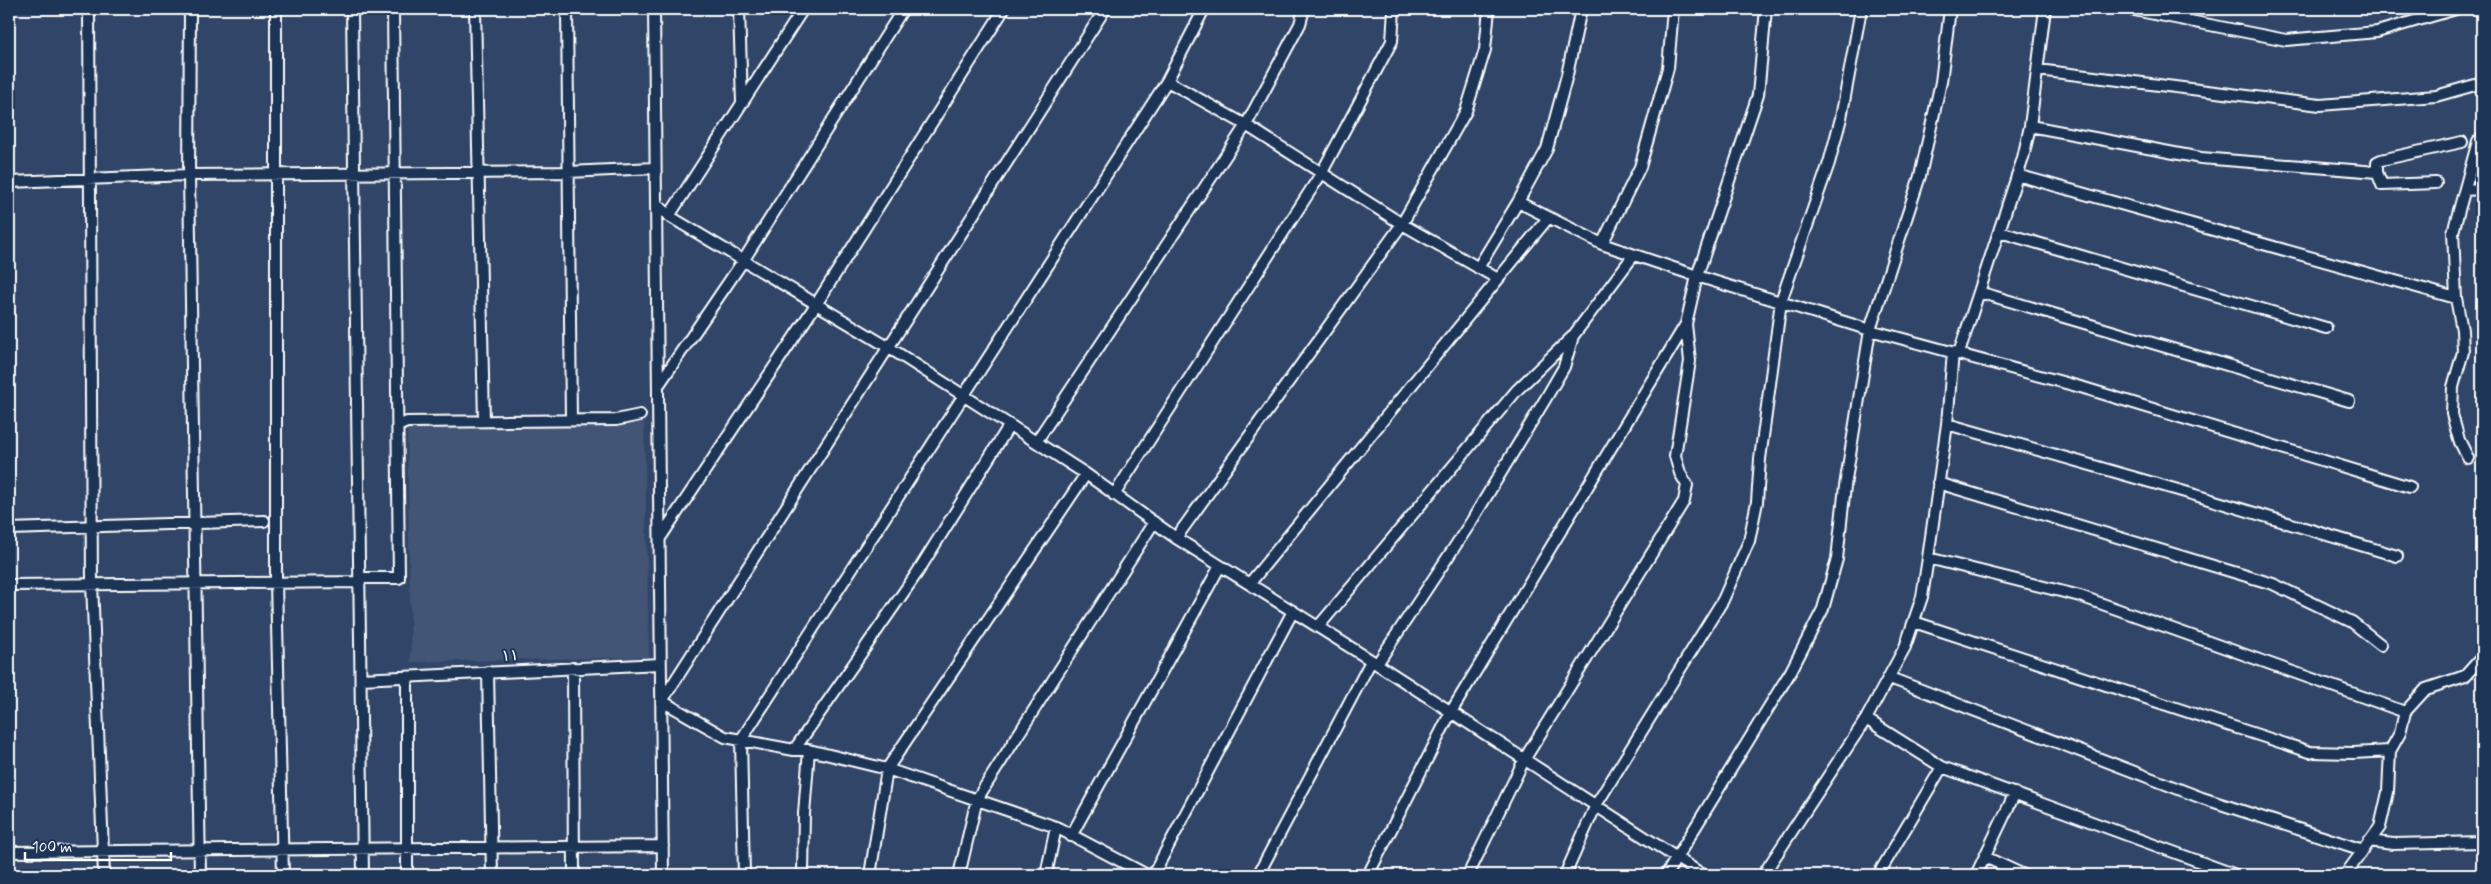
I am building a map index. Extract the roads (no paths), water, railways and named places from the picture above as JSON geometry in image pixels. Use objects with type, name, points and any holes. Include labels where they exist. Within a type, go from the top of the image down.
[{"type":"street","points":[[89,9],[92,583],[104,875]]},
{"type":"street","points":[[190,9],[189,175],[196,523],[195,584],[200,875]]},
{"type":"street","points":[[276,9],[276,582],[283,875]]},
{"type":"street","points":[[352,9],[363,875]]},
{"type":"street","points":[[9,585],[92,583],[195,584],[400,578],[393,9]]},
{"type":"street","points":[[475,9],[484,421]]},
{"type":"street","points":[[567,9],[571,420]]},
{"type":"street","points":[[654,9],[663,875]]},
{"type":"street","points":[[739,9],[742,102]]},
{"type":"street","points":[[669,216],[803,9]]},
{"type":"street","points":[[659,383],[743,261],[903,9]]},
{"type":"street","points":[[660,538],[817,303],[1004,9]]},
{"type":"street","points":[[662,701],[1105,9]]},
{"type":"street","points":[[744,875],[741,740],[1167,81],[1204,9]]},
{"type":"street","points":[[1036,442],[1246,125],[1300,24],[1304,9]]},
{"type":"street","points":[[1114,495],[1321,174],[1392,41],[1394,9]]},
{"type":"street","points":[[1176,538],[1402,224],[1466,111],[1485,50],[1488,9]]},
{"type":"street","points":[[1478,268],[1518,202],[1547,148],[1567,75],[1581,9]]},
{"type":"street","points":[[1602,244],[1640,167],[1668,68],[1673,9]]},
{"type":"street","points":[[1368,875],[1451,712],[1686,324],[1697,276],[1758,95],[1766,9]]},
{"type":"street","points":[[1565,875],[1596,805],[1723,600],[1749,541],[1757,502],[1760,459],[1781,301],[1829,163],[1841,118],[1861,9]]},
{"type":"street","points":[[1666,875],[1792,671],[1823,609],[1837,559],[1845,486],[1870,330],[1920,176],[1941,82],[1950,9]]},
{"type":"street","points":[[1763,875],[1866,719],[1890,678],[1905,647],[1914,622],[1922,597],[1956,352],[2000,232],[2030,126],[2045,9]]},
{"type":"street","points":[[2129,9],[2170,12],[2286,40],[2377,32],[2456,9]]},
{"type":"street","points":[[2038,70],[2320,104],[2436,96],[2482,83]]},
{"type":"street","points":[[1167,81],[1246,125],[1402,224],[1498,279]]},
{"type":"street","points":[[2030,126],[2201,158],[2377,172]]},
{"type":"street","points":[[2468,458],[2459,440],[2452,414],[2452,387],[2457,364],[2463,352],[2462,330],[2456,298],[2453,232],[2478,141],[2482,138]]},
{"type":"street","points":[[2436,183],[2382,185],[2377,172],[2378,160],[2462,142]]},
{"type":"street","points":[[9,182],[189,175],[276,176],[478,171],[568,172],[655,168]]},
{"type":"street","points":[[2017,175],[2456,298]]},
{"type":"street","points":[[2464,190],[2482,189]]},
{"type":"street","points":[[1518,202],[1602,244],[1633,256],[1870,330],[2093,391],[2410,487]]},
{"type":"street","points":[[656,203],[669,216],[817,303],[1086,474],[1176,538],[1318,626],[1703,875]]},
{"type":"street","points":[[1250,583],[1548,218]]},
{"type":"street","points":[[2000,232],[2326,328]]},
{"type":"street","points":[[1318,626],[1517,390],[1573,336],[1633,256]]},
{"type":"street","points":[[1979,292],[2349,401]]},
{"type":"street","points":[[1468,875],[1524,760],[1684,501],[1687,485],[1680,473],[1676,456],[1690,361],[1686,324]]},
{"type":"street","points":[[1258,875],[1374,662],[1470,522],[1564,367],[1573,336]]},
{"type":"street","points":[[398,426],[407,422],[616,420],[640,415]]},
{"type":"street","points":[[1947,424],[2186,492],[2397,556]]},
{"type":"street","points":[[794,750],[917,573],[1008,426]]},
{"type":"street","points":[[870,875],[887,769],[1086,474]]},
{"type":"street","points":[[1938,483],[2273,584],[2352,622],[2382,645]]},
{"type":"street","points":[[9,529],[264,521]]},
{"type":"street","points":[[959,875],[977,799],[1154,522]]},
{"type":"street","points":[[1928,558],[2080,596],[2405,712]]},
{"type":"street","points":[[1071,836],[1220,566]]},
{"type":"street","points":[[1153,875],[1293,611]]},
{"type":"street","points":[[1914,622],[2310,752],[2353,753],[2390,751]]},
{"type":"street","points":[[2345,875],[2380,827],[2388,792],[2390,751],[2400,733],[2405,712],[2426,689],[2465,676],[2482,657]]},
{"type":"street","name":"۱۱","points":[[361,679],[660,664]]},
{"type":"street","points":[[573,668],[574,875]]},
{"type":"street","points":[[488,672],[492,875]]},
{"type":"street","points":[[407,676],[407,875]]},
{"type":"street","points":[[1890,678],[2202,798],[2363,850]]},
{"type":"street","points":[[662,701],[725,737],[794,750],[809,750],[887,769],[977,799],[1056,828],[1130,870],[1147,875]]},
{"type":"street","points":[[1866,719],[1942,767],[2236,875]]},
{"type":"street","points":[[803,875],[804,814],[809,750]]},
{"type":"street","points":[[1878,875],[1942,767]]},
{"type":"street","points":[[1976,875],[2015,793]]},
{"type":"street","points":[[1046,875],[1056,828]]},
{"type":"street","points":[[2370,841],[2393,844],[2482,842]]},
{"type":"street","points":[[9,852],[663,846]]},
{"type":"street","points":[[1985,857],[2024,875]]}]
